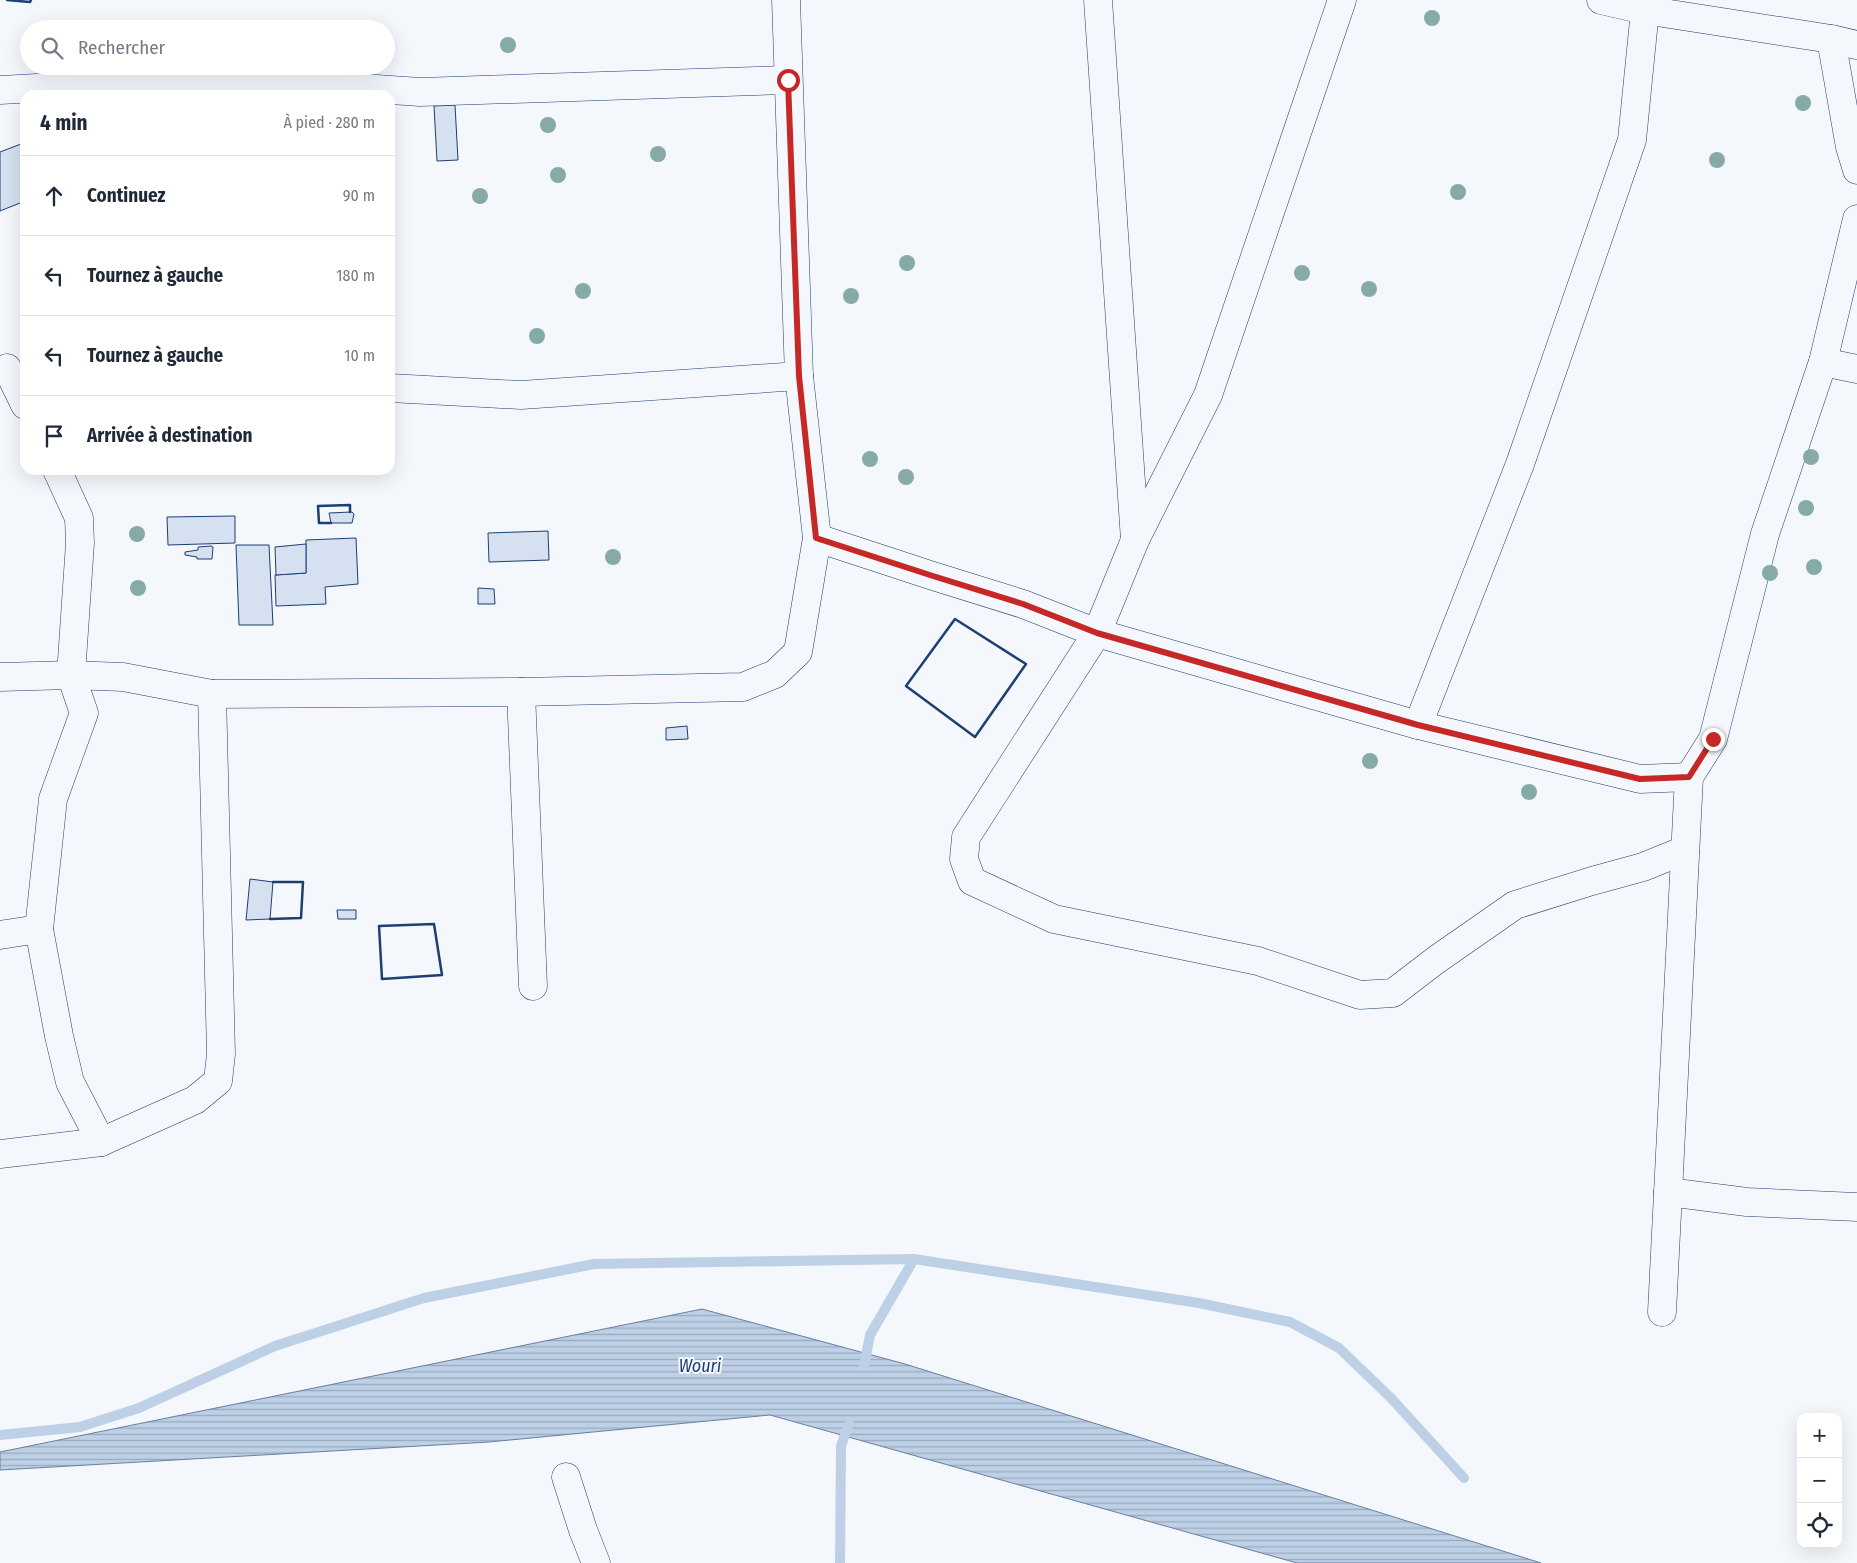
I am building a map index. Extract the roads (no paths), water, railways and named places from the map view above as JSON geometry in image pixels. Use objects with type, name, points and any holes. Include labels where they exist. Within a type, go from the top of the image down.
[{"type":"street","points":[[0,677],[71,675],[123,677],[212,694],[521,692],[743,687],[775,674],[798,652],[816,538],[799,376],[786,0]]},
{"type":"street","points":[[1098,0],[1135,540]]},
{"type":"street","points":[[1342,0],[1208,394],[1135,540],[1097,633],[966,837],[964,859],[972,881],[1054,919],[1258,961],[1360,995],[1393,993],[1436,960],[1515,905],[1643,867],[1685,850]]},
{"type":"street","points":[[1601,0],[1645,5],[1844,42],[1850,147],[1857,170]]},
{"type":"street","points":[[1418,725],[1520,464],[1632,140],[1645,5]]},
{"type":"street","points":[[0,90],[218,78],[391,90]]},
{"type":"street","points":[[395,90],[420,92],[788,80]]},
{"type":"street","points":[[1662,1312],[1689,777],[1713,739],[1765,534],[1823,362],[1857,219]]},
{"type":"street","points":[[1823,362],[1857,369]]},
{"type":"street","points":[[11,368],[20,392]]},
{"type":"street","points":[[395,388],[521,395],[799,376]]},
{"type":"street","points":[[59,475],[79,518],[80,543],[71,675],[84,712],[53,799],[39,929],[59,1036],[70,1082],[101,1142]]},
{"type":"street","points":[[816,538],[1023,604],[1097,633],[1418,725],[1640,779],[1689,777]]},
{"type":"street","points":[[521,692],[533,986]]},
{"type":"street","points":[[0,1154],[101,1142],[195,1100],[218,1081],[221,1054],[212,694]]},
{"type":"street","points":[[0,935],[39,929]]},
{"type":"street","points":[[1668,1192],[1747,1202],[1857,1207]]},
{"type":"street","points":[[566,1476],[582,1530],[596,1563]]},
{"type":"water","name":"Wouri","points":[[702,1309],[905,1364],[1541,1563],[1297,1563],[770,1415],[489,1442],[0,1470],[0,1452]]},
{"type":"waterway","points":[[864,1366],[870,1335],[914,1259]]},
{"type":"waterway","points":[[0,1435],[80,1427],[139,1408],[275,1346],[424,1298],[594,1264],[914,1259],[1199,1303],[1290,1322],[1339,1348],[1391,1398],[1464,1478]]},
{"type":"waterway","points":[[840,1563],[841,1446],[849,1424]]}]
